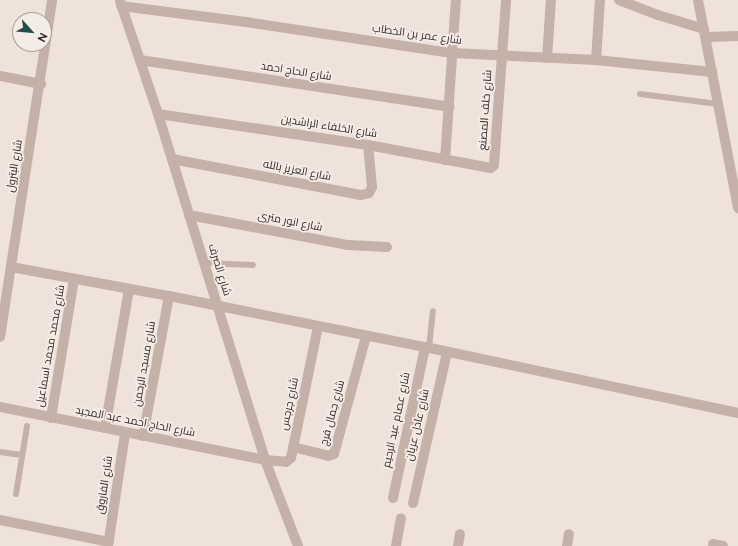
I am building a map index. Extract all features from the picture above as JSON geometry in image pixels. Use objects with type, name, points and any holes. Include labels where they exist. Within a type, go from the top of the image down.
[{"type":"street","name":"شارع البترول","points":[[0,337],[2,307],[11,267],[41,84],[52,0]]},
{"type":"street","points":[[445,160],[454,0]]},
{"type":"street","name":"شارع خلف المصنع","points":[[494,165],[506,0]]},
{"type":"street","points":[[546,58],[550,0]]},
{"type":"street","points":[[596,60],[600,0]]},
{"type":"street","points":[[619,0],[705,33],[738,36]]},
{"type":"street","points":[[702,0],[698,0],[738,208]]},
{"type":"street","name":"شارع عمر بن الخطاب","points":[[120,3],[452,53],[596,60],[712,72]]},
{"type":"street","name":"شارع الصرف","points":[[120,3],[158,114],[265,460],[298,546]]},
{"type":"street","name":"شارع الحاج احمد","points":[[140,60],[449,107]]},
{"type":"street","points":[[0,76],[41,84]]},
{"type":"street","name":"شارع الخلفاء الراشدين","points":[[158,114],[368,145],[489,168],[494,165]]},
{"type":"street","name":"شارع العزيز بالله","points":[[172,159],[361,195],[369,193],[372,186],[368,145]]},
{"type":"street","name":"شارع انور مترى","points":[[189,215],[348,245],[387,247]]},
{"type":"street","points":[[11,267],[169,296],[738,413]]},
{"type":"street","name":"شارع محمد محمد اسماعيل","points":[[51,418],[74,278]]},
{"type":"street","points":[[105,428],[129,289]]},
{"type":"street","name":"شارع مسجد الرحمن","points":[[144,436],[169,296]]},
{"type":"street","name":"شارع جرجس","points":[[265,460],[286,462],[290,460],[318,327]]},
{"type":"street","name":"شارع جمال فرج","points":[[293,447],[328,456],[334,454],[366,336]]},
{"type":"street","name":"شارع عصام عبد الرحيم","points":[[393,498],[427,348]]},
{"type":"street","name":"شارع عادل عريان","points":[[413,503],[447,352]]},
{"type":"street","name":"شارع الحاج احمد عبد المجيد","points":[[0,407],[265,460]]},
{"type":"street","name":"شارع الفاروق","points":[[109,544],[125,433]]},
{"type":"street","points":[[396,546],[401,518]]},
{"type":"street","points":[[0,520],[109,544]]},
{"type":"street","points":[[458,546],[460,534]]},
{"type":"street","points":[[567,546],[569,534]]},
{"type":"lane","points":[[640,94],[718,104]]},
{"type":"lane","points":[[204,263],[253,265]]},
{"type":"lane","points":[[427,348],[433,311]]},
{"type":"lane","points":[[16,494],[26,426]]},
{"type":"lane","points":[[0,452],[22,455]]}]
